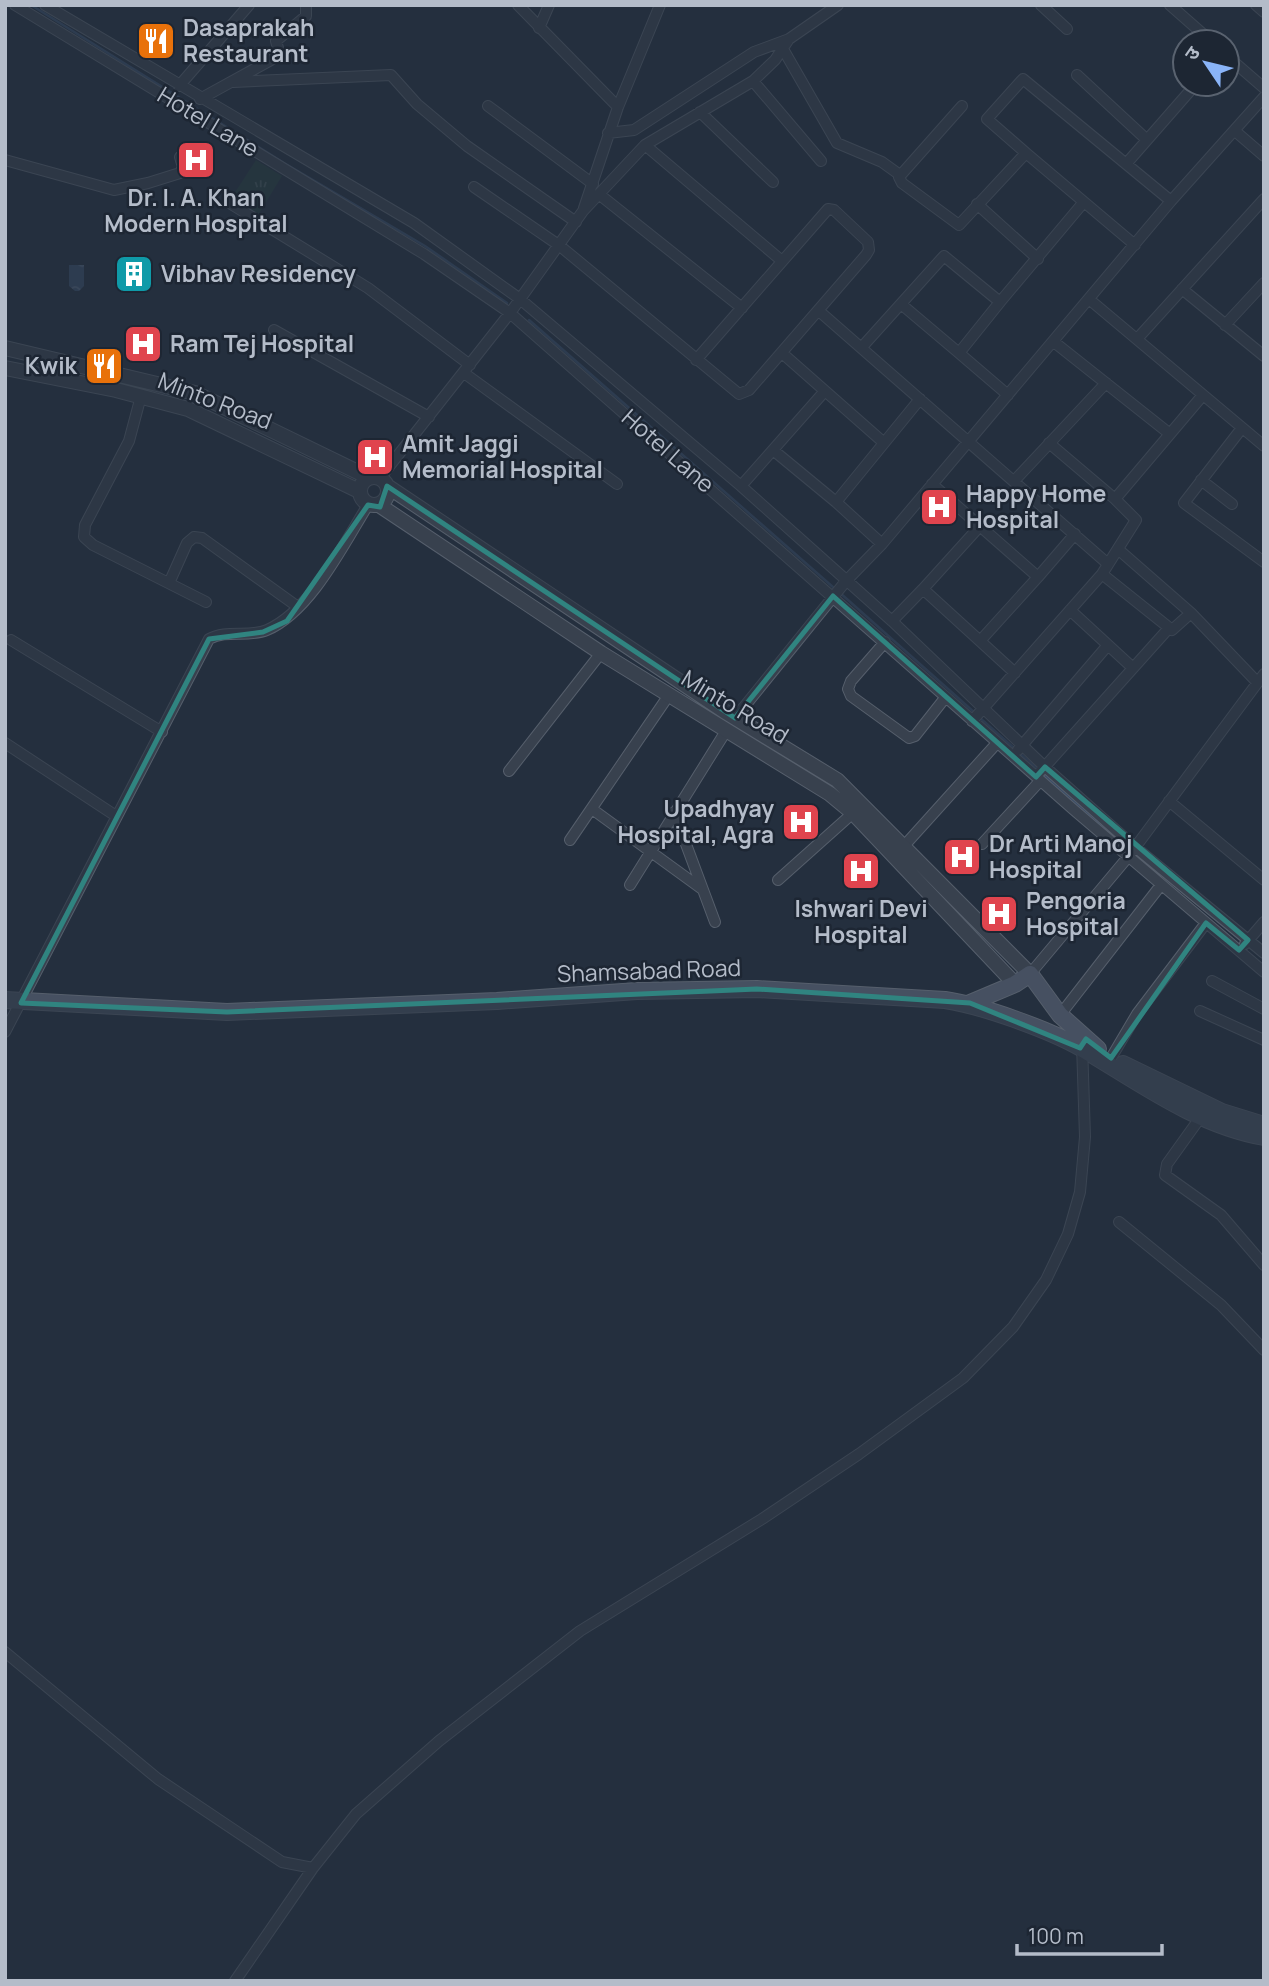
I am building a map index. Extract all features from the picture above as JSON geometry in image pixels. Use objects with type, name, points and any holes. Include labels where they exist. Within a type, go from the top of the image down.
[{"type":"main road","points":[[970,1003],[1015,984],[1030,974]]},
{"type":"main road","name":"Minto Road","points":[[1030,974],[1083,1044]]},
{"type":"main road","name":"Shamsabad Road","points":[[13,1002],[227,1012],[497,1001],[638,990],[757,989],[970,1003],[1083,1044],[1205,1111],[1264,1125]]},
{"type":"main road","name":"Shamsabad Road","points":[[1083,1044],[1130,1080],[1264,1137]]},
{"type":"street","name":"Hotel Lane","points":[[15,5],[424,254],[510,313],[1038,779],[1132,851]]},
{"type":"street","name":"Hotel Lane","points":[[45,5],[414,223],[520,299],[741,486],[892,621],[1132,851],[1161,885],[1206,923],[1244,945],[1264,972]]},
{"type":"street","points":[[180,86],[249,5]]},
{"type":"street","points":[[200,99],[280,55],[276,41],[306,16],[306,5]]},
{"type":"street","points":[[518,5],[618,107]]},
{"type":"street","points":[[539,28],[549,5]]},
{"type":"street","points":[[373,505],[359,491],[379,480],[429,418],[510,313],[583,211],[608,133],[660,5]]},
{"type":"street","points":[[583,211],[645,145],[753,81],[775,61],[786,44],[838,5]]},
{"type":"street","points":[[1041,5],[1067,29]]},
{"type":"street","points":[[1170,5],[1196,28]]},
{"type":"street","points":[[1256,5],[1264,12]]},
{"type":"street","points":[[608,133],[634,130],[754,52],[786,44]]},
{"type":"street","points":[[786,44],[837,143],[882,162],[901,176]]},
{"type":"street","points":[[1241,68],[1264,88]]},
{"type":"street","points":[[144,83],[152,70]]},
{"type":"street","points":[[233,82],[391,75],[417,104],[467,146],[576,222]]},
{"type":"street","points":[[1077,75],[1146,139]]},
{"type":"street","points":[[1135,244],[1083,203],[987,119],[1023,79],[1171,201]]},
{"type":"street","points":[[753,81],[821,161]]},
{"type":"street","points":[[631,884],[731,724],[833,596],[882,544],[1171,201],[1264,97]]},
{"type":"street","points":[[1126,164],[1183,98]]},
{"type":"street","points":[[488,106],[593,184]]},
{"type":"street","points":[[961,106],[899,180],[957,225],[1026,153]]},
{"type":"street","points":[[700,112],[773,182]]},
{"type":"street","points":[[1236,131],[1264,156]]},
{"type":"street","points":[[645,145],[782,261]]},
{"type":"street","points":[[287,170],[296,153]]},
{"type":"street","points":[[5,160],[114,190],[180,173],[183,167],[180,157]]},
{"type":"street","points":[[474,187],[559,246],[696,360],[735,391],[744,394],[782,354],[866,255],[869,250],[868,242],[834,210],[828,209],[696,360]]},
{"type":"street","points":[[600,195],[742,308]]},
{"type":"street","points":[[1137,339],[1264,199]]},
{"type":"street","points":[[959,353],[1083,203]]},
{"type":"street","points":[[231,204],[368,288],[467,369],[617,484]]},
{"type":"street","points":[[977,204],[1038,259]]},
{"type":"street","points":[[862,347],[944,256],[1000,302]]},
{"type":"street","points":[[1225,325],[1264,283]]},
{"type":"street","points":[[1182,289],[1264,356]]},
{"type":"street","points":[[1090,300],[1264,446]]},
{"type":"street","points":[[901,304],[1008,395]]},
{"type":"street","points":[[819,311],[970,440],[1108,564]]},
{"type":"street","points":[[274,330],[429,418]]},
{"type":"street","points":[[1054,342],[1170,434]]},
{"type":"street","name":"Minto Road","points":[[5,348],[195,393],[379,480],[806,776],[853,813],[1015,984]]},
{"type":"street","points":[[782,354],[883,442]]},
{"type":"street","points":[[41,374],[45,356]]},
{"type":"street","name":"Minto Road","points":[[5,368],[141,396],[213,419],[359,491]]},
{"type":"street","points":[[1015,480],[1106,383]]},
{"type":"street","points":[[741,486],[824,392]]},
{"type":"street","points":[[1115,499],[1203,395]]},
{"type":"street","points":[[141,396],[128,441],[83,532],[93,545],[170,581],[206,602]]},
{"type":"street","points":[[836,502],[920,398]]},
{"type":"street","points":[[1242,428],[1185,501],[1186,506],[1264,562]]},
{"type":"street","points":[[972,721],[1102,574],[1136,520],[1049,443]]},
{"type":"street","points":[[773,450],[882,544]]},
{"type":"street","points":[[5,1032],[13,1002],[162,732],[209,639],[219,634],[263,632],[287,621],[373,505],[387,496],[379,480]]},
{"type":"street","points":[[1201,480],[1232,504]]},
{"type":"street","points":[[932,484],[1038,577]]},
{"type":"street","name":"Minto Road","points":[[373,505],[669,695],[731,724],[836,780],[1030,974]]},
{"type":"street","points":[[892,621],[980,526]]},
{"type":"street","points":[[980,640],[1075,534]]},
{"type":"street","points":[[170,581],[187,543],[194,537],[202,538],[298,607]]},
{"type":"street","points":[[1030,974],[1132,851],[1261,678],[1119,550]]},
{"type":"street","points":[[1102,574],[1169,628],[1176,629],[1191,613]]},
{"type":"street","points":[[923,589],[1015,673]]},
{"type":"street","points":[[1070,610],[1133,668]]},
{"type":"street","points":[[982,844],[1038,779],[1045,767],[1169,628]]},
{"type":"street","points":[[11,640],[162,732]]},
{"type":"street","points":[[885,642],[850,681],[848,690],[851,696],[909,738],[915,736],[946,698]]},
{"type":"street","points":[[1012,756],[1108,645]]},
{"type":"street","points":[[509,771],[601,653]]},
{"type":"street","points":[[570,840],[669,695]]},
{"type":"street","points":[[5,743],[116,816]]},
{"type":"street","points":[[904,846],[997,743]]},
{"type":"street","points":[[1170,801],[1264,880]]},
{"type":"street","points":[[592,809],[702,889]]},
{"type":"street","points":[[674,812],[715,922]]},
{"type":"street","points":[[778,880],[853,813]]},
{"type":"street","points":[[1132,851],[1244,945],[1264,953]]},
{"type":"street","points":[[1060,1015],[1161,885]]},
{"type":"street","points":[[1244,945],[1264,922]]},
{"type":"street","points":[[1111,1058],[1143,1005],[1206,923]]},
{"type":"street","points":[[1212,981],[1264,1009]]},
{"type":"street","points":[[1200,1011],[1264,1040]]},
{"type":"street","points":[[235,1981],[313,1868],[356,1814],[439,1741],[528,1668],[601,1617],[762,1519],[859,1454],[963,1378],[1013,1327],[1046,1280],[1068,1234],[1080,1192],[1085,1137],[1083,1044]]},
{"type":"street","points":[[1205,1111],[1167,1164],[1165,1175],[1221,1215],[1264,1265]]},
{"type":"street","points":[[1119,1222],[1228,1312],[1264,1350]]},
{"type":"street","points":[[5,1652],[158,1779],[282,1862],[313,1868]]},
{"type":"highlighted area","points":[[387,486],[735,718],[833,596],[1036,777],[1045,767],[1248,940],[1239,950],[1206,923],[1111,1058],[1086,1039],[1080,1048],[970,1003],[757,989],[227,1012],[21,1003],[209,639],[263,632],[287,621],[368,505],[380,507]]},
{"type":"green space","points":[[256,160],[282,176],[257,217],[230,200]]},
{"type":"water","points":[[69,265],[84,265],[84,286],[79,291],[69,286]]},
{"type":"waterway","points":[[31,5],[284,163],[425,246],[507,303]]},
{"type":"waterway","points":[[529,320],[834,588]]},
{"type":"waterway","points":[[839,592],[975,713]]},
{"type":"waterway","points":[[980,718],[1014,748]]},
{"type":"waterway","points":[[1019,753],[1038,769]]},
{"type":"waterway","points":[[1043,774],[1119,841]]},
{"type":"place","name":"Dasaprakah Restaurant","points":[[156,41]]},
{"type":"place","name":"Dr. I. A. Khan Modern Hospital","points":[[196,160]]},
{"type":"place","name":"Vibhav Residency","points":[[134,274]]},
{"type":"place","name":"Ram Tej Hospital","points":[[143,344]]},
{"type":"place","name":"Kwik","points":[[104,366]]},
{"type":"place","name":"Amit Jaggi Memorial Hospital","points":[[375,457]]},
{"type":"place","name":"Happy Home Hospital","points":[[939,507]]},
{"type":"place","name":"Upadhyay Hospital, Agra","points":[[801,822]]},
{"type":"place","name":"Dr Arti Manoj Hospital","points":[[962,857]]},
{"type":"place","name":"Ishwari Devi Hospital","points":[[861,871]]},
{"type":"place","name":"Pengoria Hospital","points":[[999,914]]}]
